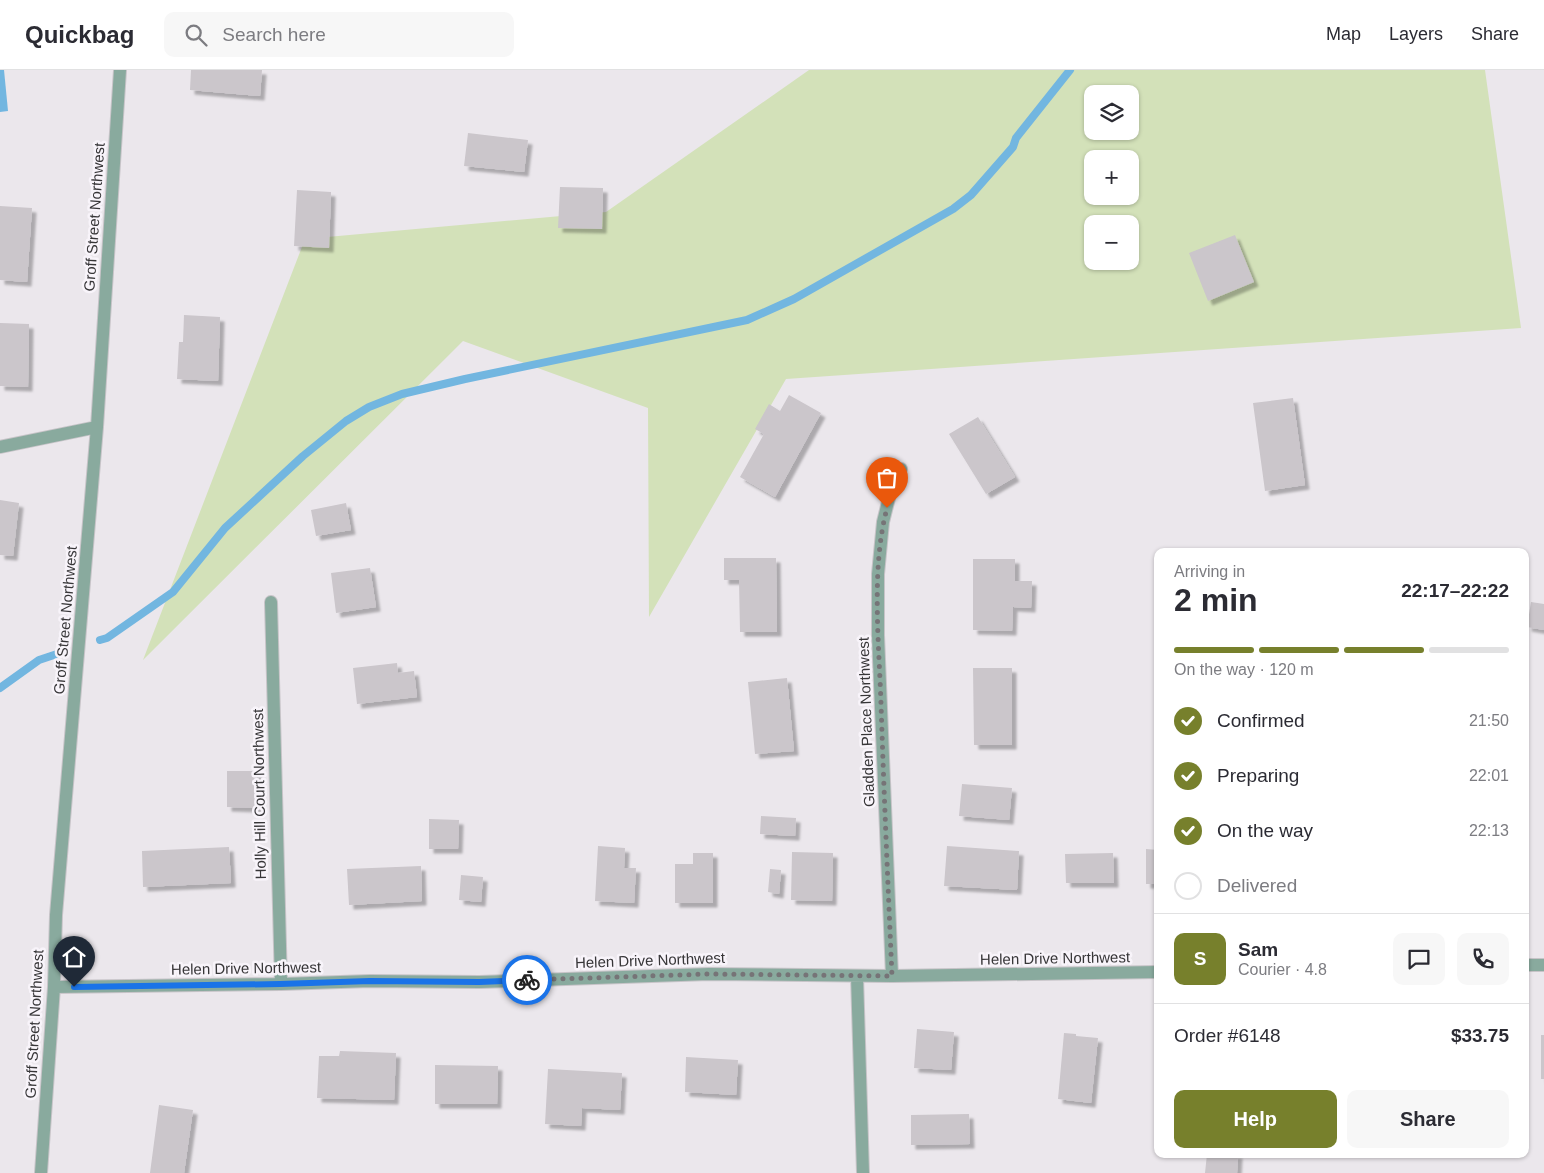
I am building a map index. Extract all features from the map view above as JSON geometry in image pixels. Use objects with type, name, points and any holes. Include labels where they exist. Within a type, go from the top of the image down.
[{"type":"street","name":"Groff Street Northwest","points":[[41,1173],[54,988],[56,915],[97,427],[120,70]]},
{"type":"street","points":[[0,448],[97,427]]},
{"type":"street","name":"Gladden Place Northwest","points":[[892,976],[878,635],[878,574],[883,522],[890,494],[901,469]]},
{"type":"street","name":"Holly Hill Court Northwest","points":[[271,602],[280,984]]},
{"type":"street","points":[[1529,965],[1544,965]]},
{"type":"street","name":"Helen Drive Northwest","points":[[54,988],[370,981],[479,982],[709,974],[892,976],[1154,972]]},
{"type":"street","points":[[857,976],[863,1173]]},
{"type":"green space","points":[[809,70],[1485,70],[1521,328],[786,379],[649,617],[648,408],[463,341],[143,660],[305,239],[606,212]]},
{"type":"water","points":[[0,70],[4,70],[8,111],[0,112]]},
{"type":"building","points":[[191,70],[262,70],[260,96],[190,90]]},
{"type":"building","points":[[468,133],[528,140],[524,172],[464,166]]},
{"type":"building","points":[[560,187],[603,188],[602,229],[558,228]]},
{"type":"building","points":[[297,190],[331,192],[329,248],[294,246]]},
{"type":"building","points":[[0,206],[32,208],[27,282],[0,280]]},
{"type":"building","points":[[1235,235],[1254,282],[1208,301],[1189,253]]},
{"type":"building","points":[[184,315],[220,317],[218,381],[177,379],[179,342],[183,342]]},
{"type":"building","points":[[0,323],[29,324],[28,387],[0,386]]},
{"type":"building","points":[[789,395],[821,413],[775,497],[740,477],[764,434],[755,429],[769,404],[780,411]]},
{"type":"building","points":[[1293,398],[1305,485],[1265,491],[1253,403]]},
{"type":"building","points":[[978,417],[1015,477],[986,494],[949,434]]},
{"type":"building","points":[[0,500],[19,503],[13,556],[0,555]]},
{"type":"building","points":[[346,503],[351,530],[316,536],[311,510]]},
{"type":"building","points":[[724,558],[776,558],[777,632],[740,632],[739,580],[724,580]]},
{"type":"building","points":[[973,559],[1015,559],[1015,581],[1032,581],[1031,608],[1013,607],[1012,631],[973,630]]},
{"type":"building","points":[[370,568],[376,607],[336,613],[331,573]]},
{"type":"building","points":[[1531,602],[1544,604],[1544,630],[1529,627]]},
{"type":"building","points":[[397,663],[398,673],[414,671],[417,697],[357,704],[353,668]]},
{"type":"building","points":[[973,668],[1012,668],[1012,745],[974,745]]},
{"type":"building","points":[[787,678],[794,751],[755,754],[748,682]]},
{"type":"building","points":[[227,771],[257,771],[257,808],[227,807]]},
{"type":"building","points":[[962,784],[1012,788],[1009,820],[959,816]]},
{"type":"building","points":[[761,816],[796,818],[795,836],[760,834]]},
{"type":"building","points":[[429,819],[459,820],[458,849],[429,849]]},
{"type":"building","points":[[598,846],[625,848],[624,868],[636,868],[634,903],[595,901]]},
{"type":"building","points":[[947,846],[1019,851],[1017,890],[944,886]]},
{"type":"building","points":[[229,847],[231,883],[143,887],[142,851]]},
{"type":"building","points":[[1146,849],[1154,850],[1154,884],[1146,884]]},
{"type":"building","points":[[792,852],[833,853],[832,901],[791,900]]},
{"type":"building","points":[[693,853],[713,853],[713,903],[675,903],[675,864],[693,864]]},
{"type":"building","points":[[1113,853],[1114,883],[1066,883],[1065,854]]},
{"type":"building","points":[[421,866],[422,901],[349,905],[347,869]]},
{"type":"building","points":[[770,869],[781,870],[779,894],[768,892]]},
{"type":"building","points":[[461,875],[483,877],[481,902],[459,900]]},
{"type":"building","points":[[917,1029],[954,1032],[951,1070],[914,1068]]},
{"type":"building","points":[[1064,1033],[1098,1038],[1091,1103],[1058,1099]]},
{"type":"building","points":[[1541,1035],[1544,1035],[1544,1079],[1541,1079]]},
{"type":"building","points":[[340,1051],[396,1053],[394,1100],[317,1098],[319,1056],[339,1056]]},
{"type":"building","points":[[686,1057],[738,1060],[736,1095],[685,1092]]},
{"type":"building","points":[[435,1065],[498,1066],[497,1104],[435,1104]]},
{"type":"building","points":[[548,1069],[622,1073],[620,1110],[582,1108],[581,1126],[545,1124]]},
{"type":"building","points":[[159,1105],[193,1110],[184,1173],[150,1173]]},
{"type":"building","points":[[969,1114],[970,1144],[911,1145],[911,1115]]},
{"type":"building","points":[[1207,1158],[1238,1158],[1237,1173],[1205,1173]]},
{"type":"waterway","points":[[100,640],[107,638],[173,592],[225,528],[303,456],[346,421],[369,407],[402,394],[465,379],[747,320],[794,299],[953,209],[971,195],[1013,147],[1016,138],[1070,70]]},
{"type":"waterway","points":[[0,688],[39,660],[57,654]]},
{"type":"way so far","points":[[527,980],[709,974],[892,976],[878,635],[878,574],[883,522],[887,508]]},
{"type":"route","points":[[74,987],[527,980]]}]
